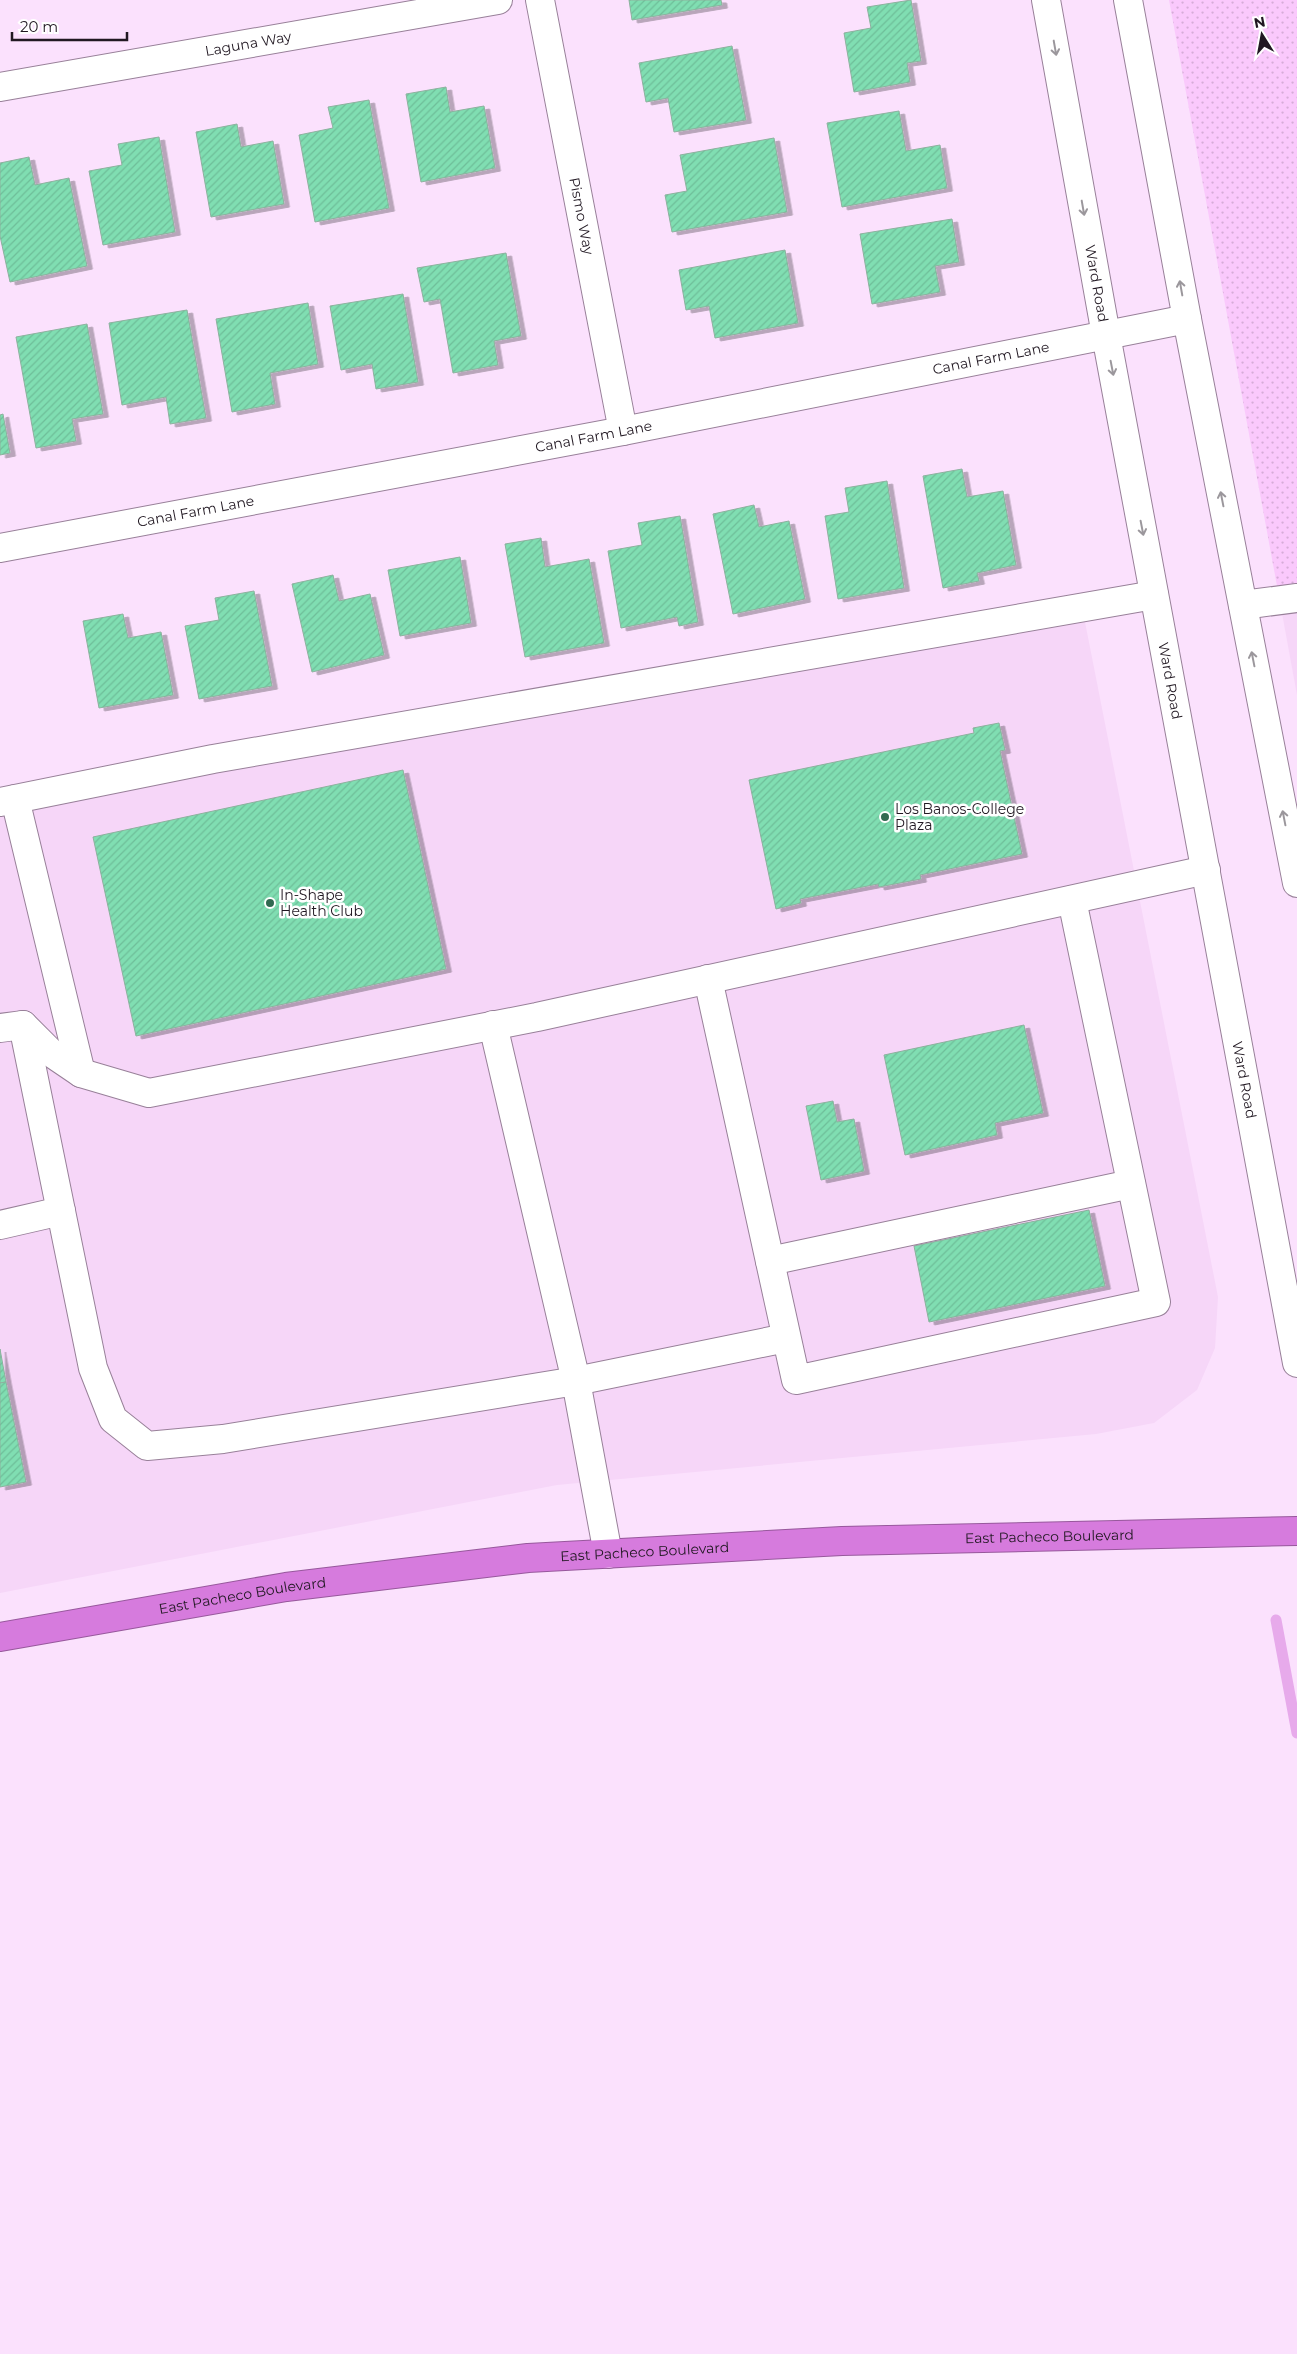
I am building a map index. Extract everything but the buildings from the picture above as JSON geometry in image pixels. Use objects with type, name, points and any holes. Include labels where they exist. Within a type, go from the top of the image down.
[{"type":"highway","name":"East Pacheco Boulevard","points":[[0,1637],[286,1587],[528,1558],[842,1541],[1297,1531]]},
{"type":"street","name":"Laguna Way","points":[[0,87],[498,0]]},
{"type":"street","name":"Pismo Way","points":[[540,0],[623,431]]},
{"type":"street","name":"Ward Road","points":[[1046,0],[1106,335],[1297,1363]]},
{"type":"street","points":[[1128,0],[1187,319],[1297,883]]},
{"type":"street","name":"Canal Farm Lane","points":[[0,548],[623,431],[1187,319]]},
{"type":"street","points":[[81,1073],[7,800],[213,759],[1154,595]]},
{"type":"street","points":[[1243,605],[1297,598]]},
{"type":"street","points":[[11,1026],[81,1073],[149,1093],[493,1025],[1206,870]]},
{"type":"street","points":[[708,979],[796,1380],[1156,1302],[1072,900]]},
{"type":"street","points":[[493,1025],[576,1381],[608,1554]]},
{"type":"street","points":[[11,1026],[61,1211],[93,1368],[113,1419],[147,1446],[223,1439],[576,1381],[786,1338]]},
{"type":"street","points":[[770,1260],[1131,1184]]},
{"type":"street","points":[[0,1225],[61,1211]]},
{"type":"shaded area","points":[[1169,0],[1297,0],[1297,584],[1277,586]]},
{"type":"shaded area","points":[[1297,584],[1297,695],[1277,586]]},
{"type":"shaded area","points":[[1085,622],[1218,1297],[1215,1348],[1197,1390],[1154,1423],[1096,1434],[557,1485],[0,1593],[0,809]]},
{"type":"waterway","points":[[1276,1620],[1297,1733]]},
{"type":"place","name":"Los Banos-College Plaza","points":[[885,817]]},
{"type":"place","name":"In-Shape Health Club","points":[[270,903]]}]
